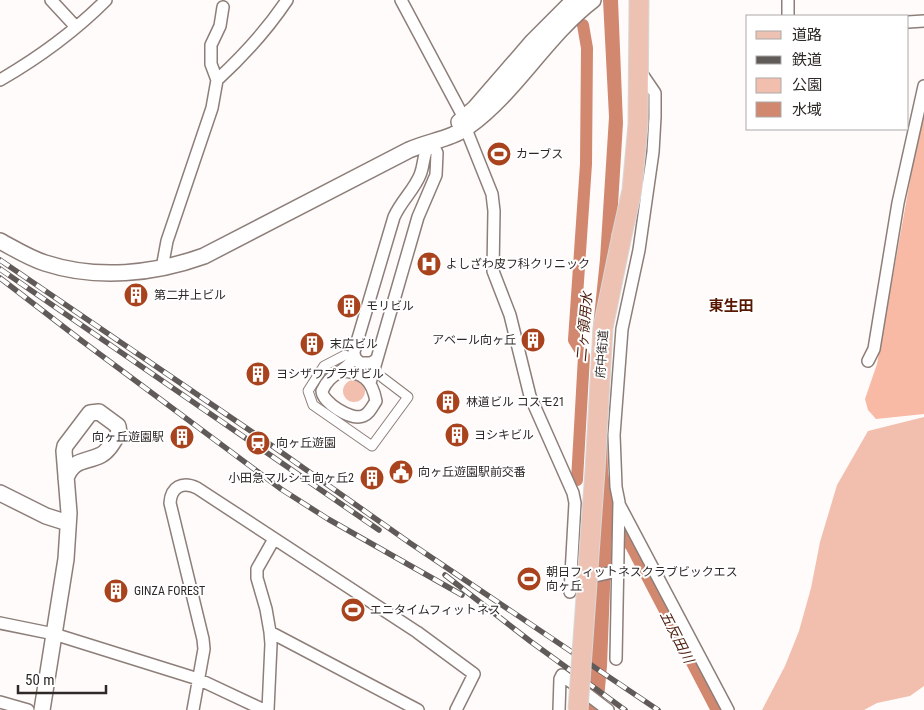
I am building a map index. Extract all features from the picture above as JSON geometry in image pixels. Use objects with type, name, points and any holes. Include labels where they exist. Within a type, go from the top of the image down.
[{"type":"main road","name":"府中街道","points":[[581,701],[603,328],[632,190],[638,124],[639,0]]},
{"type":"street","points":[[52,0],[76,27]]},
{"type":"street","points":[[0,80],[17,70],[76,27],[106,0]]},
{"type":"street","points":[[217,80],[245,53],[287,0]]},
{"type":"street","points":[[401,0],[465,123],[492,194],[494,211],[494,272],[510,316],[530,396],[573,493],[575,503],[572,585],[614,572]]},
{"type":"street","points":[[465,123],[533,41],[574,0]]},
{"type":"street","points":[[788,0],[788,15]]},
{"type":"street","points":[[0,240],[30,257],[51,265],[74,270],[112,273],[162,268],[186,262],[215,251],[409,150],[431,141],[448,138],[465,123],[494,104],[559,31],[592,1]]},
{"type":"street","points":[[162,268],[167,242],[212,108],[217,80],[211,64],[211,45],[220,26],[223,7]]},
{"type":"street","points":[[909,22],[924,21]]},
{"type":"street","points":[[616,658],[614,572],[617,553],[619,507],[616,487],[614,435],[621,338],[639,250],[653,152],[655,117],[655,93],[639,69]]},
{"type":"street","points":[[868,361],[874,349],[898,203],[924,86]]},
{"type":"street","points":[[341,370],[359,374],[370,383],[376,401],[368,413],[363,416],[357,418],[349,416],[324,399],[322,391],[329,378],[351,362],[349,354],[394,216],[420,176],[424,154],[431,141]]},
{"type":"street","points":[[370,383],[418,216],[436,175],[437,153],[431,141]]},
{"type":"street","points":[[349,354],[360,363],[371,364],[376,360]]},
{"type":"street","points":[[349,354],[324,366],[308,391],[313,406],[372,446],[408,397],[383,378]]},
{"type":"street","points":[[42,710],[64,568],[68,523],[66,478]]},
{"type":"street","points":[[193,710],[204,649],[203,639],[170,503],[173,491],[177,486],[190,485],[417,632],[474,674],[456,710]]},
{"type":"street","points":[[0,493],[46,516],[68,523]]},
{"type":"street","points":[[619,507],[728,710]]},
{"type":"street","points":[[268,710],[270,632],[257,578],[257,570],[274,539]]},
{"type":"street","points":[[0,623],[54,634],[198,679],[264,710]]},
{"type":"street","points":[[270,632],[418,710]]},
{"type":"street","points":[[559,710],[560,679],[562,675],[581,701],[607,709]]},
{"type":"street","points":[[0,702],[28,710]]},
{"type":"green space","points":[[354,380],[362,383],[365,391],[362,399],[354,402],[346,399],[343,391],[346,383]]},
{"type":"green space","points":[[924,417],[924,686],[910,696],[877,703],[864,710],[762,710],[785,666],[799,631],[811,588],[820,542],[837,485],[868,431]]},
{"type":"shaded area","points":[[924,103],[924,414],[876,419],[868,410],[865,399],[877,364]]},
{"type":"water","name":"五反田川","points":[[603,0],[618,0],[623,123],[606,401],[608,472],[611,492],[722,710],[710,710],[626,549],[612,536],[607,666],[603,710],[585,710],[586,473],[593,327],[600,259],[609,117]]},
{"type":"waterway","name":"二ヶ領用水","points":[[577,480],[584,356],[574,340],[586,164],[587,48],[583,25]]},
{"type":"railway","points":[[0,260],[261,438],[410,543],[658,710]]},
{"type":"railway","points":[[0,269],[379,530]]},
{"type":"railway","points":[[0,278],[281,489],[328,519],[462,595]]},
{"type":"railway","points":[[445,575],[530,641],[625,710]]},
{"type":"place","name":"カーブス","points":[[499,154]]},
{"type":"place","name":"よしざわ皮フ科クリニック","points":[[429,264]]},
{"type":"place","name":"第二井上ビル","points":[[136,295]]},
{"type":"place","name":"モリビル","points":[[349,306]]},
{"type":"place","name":"アベール向ヶ丘","points":[[533,340]]},
{"type":"place","name":"末広ビル","points":[[312,344]]},
{"type":"place","name":"ヨシザワプラザビル","points":[[258,374]]},
{"type":"place","name":"林道ビル コスモ21","points":[[448,402]]},
{"type":"place","name":"ヨシキビル","points":[[457,435]]},
{"type":"place","name":"向ヶ丘遊園駅","points":[[182,437]]},
{"type":"place","name":"向ヶ丘遊園","points":[[258,443]]},
{"type":"place","name":"向ヶ丘遊園駅前交番","points":[[401,472]]},
{"type":"place","name":"小田急マルシェ向ヶ丘2","points":[[372,478]]},
{"type":"place","name":"朝日フィットネスクラブビックエス 向ヶ丘","points":[[529,579]]},
{"type":"place","name":"GINZA FOREST","points":[[116,591]]},
{"type":"place","name":"エニタイムフィットネス","points":[[353,610]]},
{"type":"district","name":"東生田","points":[[731,306]]}]
